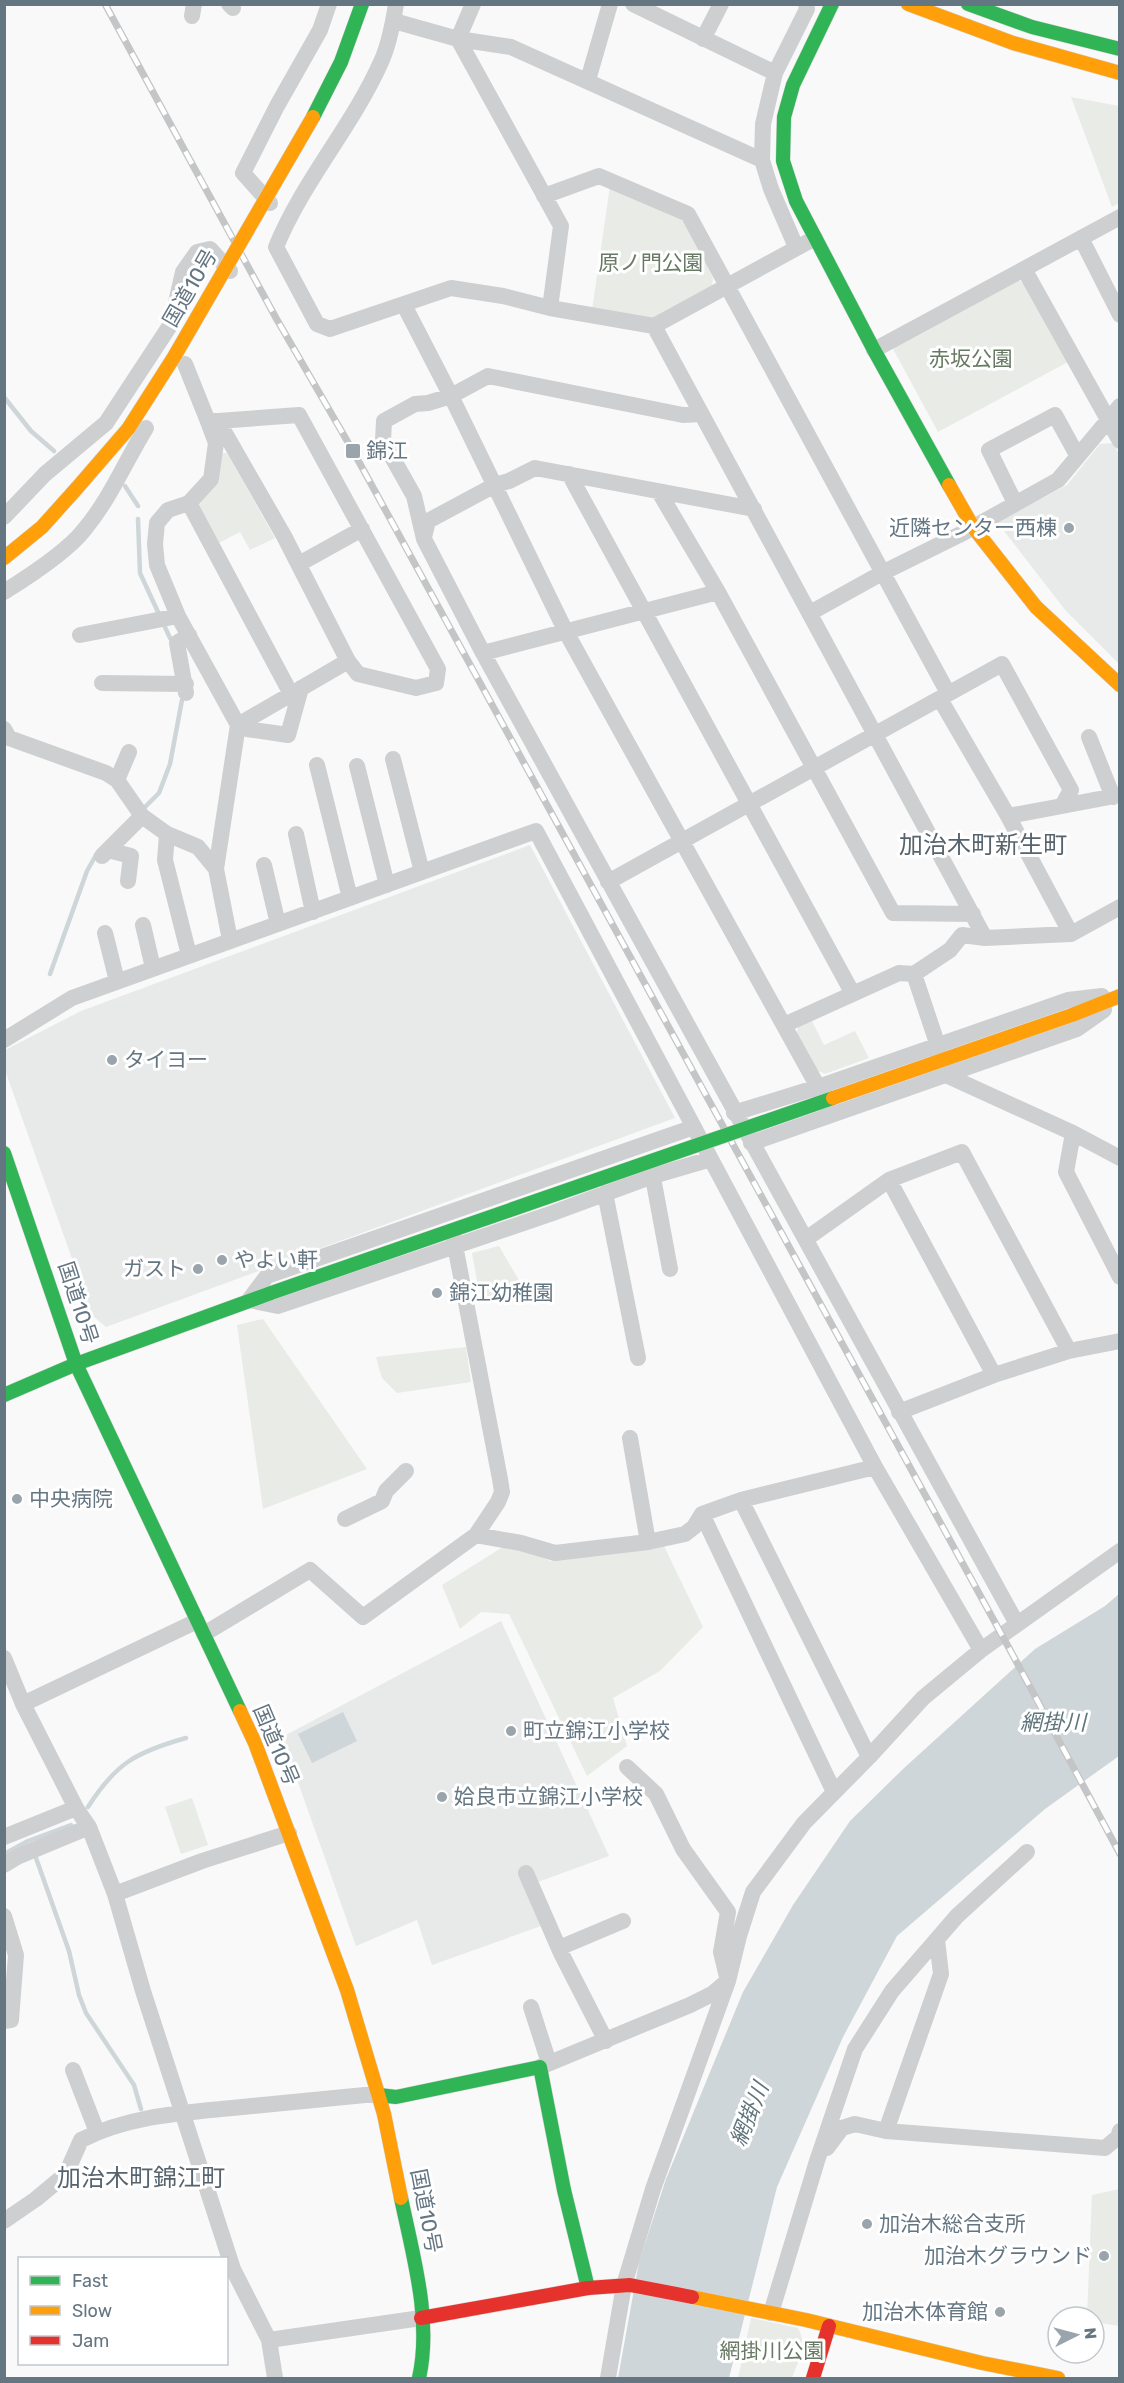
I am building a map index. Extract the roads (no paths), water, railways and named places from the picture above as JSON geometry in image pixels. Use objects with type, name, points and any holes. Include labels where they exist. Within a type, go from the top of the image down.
[{"type":"main road","name":"国道10号","points":[[4,558],[42,527],[128,429],[174,357],[338,72],[362,4]]},
{"type":"main road","points":[[832,4],[793,85],[784,117],[783,161],[796,201],[874,350],[973,527],[1036,607],[1119,685]]},
{"type":"main road","points":[[908,4],[966,29],[1073,63],[1119,73]]},
{"type":"main road","points":[[968,4],[1032,27],[1119,49]]},
{"type":"main road","points":[[4,1395],[76,1364],[249,1300],[1119,996]]},
{"type":"main road","name":"国道10号","points":[[4,1153],[11,1190],[76,1364],[255,1743],[347,1990],[379,2095],[406,2216],[421,2318],[422,2364],[419,2379]]},
{"type":"main road","points":[[379,2095],[396,2097],[544,2065],[564,2190],[588,2288]]},
{"type":"main road","points":[[421,2318],[588,2288],[627,2285],[829,2326],[980,2371],[1058,2379]]},
{"type":"main road","points":[[813,2379],[829,2326]]},
{"type":"street","points":[[287,222],[243,173],[277,106],[320,30],[329,4]]},
{"type":"street","points":[[458,39],[473,4]]},
{"type":"street","points":[[588,80],[610,4]]},
{"type":"street","points":[[633,4],[775,73]]},
{"type":"street","points":[[703,39],[721,4]]},
{"type":"street","points":[[796,247],[771,189],[762,160],[763,124],[775,73],[807,9],[806,4]]},
{"type":"street","points":[[762,160],[511,47],[458,39],[395,13],[382,61],[287,222],[276,247],[317,324],[330,329],[451,288],[654,326],[815,238]]},
{"type":"street","points":[[458,39],[561,226],[550,308]]},
{"type":"street","points":[[544,196],[598,176],[688,214],[882,573],[944,696],[1071,934]]},
{"type":"street","points":[[874,350],[1119,217]]},
{"type":"street","points":[[1081,238],[1119,315]]},
{"type":"street","points":[[4,517],[45,474],[105,423],[138,377],[171,324],[183,272],[197,252],[210,249],[233,274],[223,302],[127,458],[106,500],[83,532],[34,573],[4,592]]},
{"type":"street","points":[[1024,269],[1119,441]]},
{"type":"street","points":[[404,305],[566,632],[818,1087],[830,1114]]},
{"type":"street","points":[[654,326],[985,938]]},
{"type":"street","points":[[185,364],[213,420],[299,564],[348,661],[358,674],[416,688],[436,683],[438,669],[300,415],[213,420]]},
{"type":"street","points":[[701,414],[683,415],[488,376],[451,396],[428,404],[415,404],[384,421],[383,441],[414,496],[424,539],[483,653],[1017,1624]]},
{"type":"street","points":[[810,613],[1058,480],[1119,406]]},
{"type":"street","points":[[1015,503],[989,450],[1055,415],[1077,455]]},
{"type":"street","points":[[189,503],[296,691],[288,735],[247,729],[238,725],[178,616],[157,565],[154,544],[157,523],[168,510],[189,503],[212,479],[216,443],[213,420]]},
{"type":"street","points":[[424,539],[428,521],[495,485],[535,468],[754,509]]},
{"type":"street","points":[[569,474],[853,994]]},
{"type":"street","points":[[659,492],[718,592],[893,914],[973,914]]},
{"type":"street","points":[[299,564],[362,529]]},
{"type":"street","points":[[483,653],[718,592]]},
{"type":"street","points":[[80,635],[178,616]]},
{"type":"street","points":[[102,683],[186,689],[177,643],[189,636]]},
{"type":"street","points":[[238,725],[348,661]]},
{"type":"street","points":[[608,882],[1002,664],[1071,790],[1062,806]]},
{"type":"street","points":[[230,940],[216,869],[238,725]]},
{"type":"street","points":[[4,729],[9,738],[68,758],[106,773],[117,780],[142,816],[167,834],[198,847],[216,869]]},
{"type":"street","points":[[1008,816],[1116,796],[1089,737]]},
{"type":"street","points":[[117,780],[129,752]]},
{"type":"street","points":[[393,759],[422,872]]},
{"type":"street","points":[[317,765],[350,898]]},
{"type":"street","points":[[357,766],[387,885]]},
{"type":"street","points":[[128,880],[131,856],[105,853],[142,816]]},
{"type":"street","points":[[4,1040],[72,998],[536,831],[875,1467],[981,1650]]},
{"type":"street","points":[[167,834],[165,860],[189,955]]},
{"type":"street","points":[[296,834],[313,912]]},
{"type":"street","points":[[264,865],[278,924]]},
{"type":"street","points":[[784,1025],[899,973],[914,974],[950,950],[962,935],[985,938],[1071,934],[1119,907]]},
{"type":"street","points":[[142,925],[153,968]]},
{"type":"street","points":[[105,933],[117,981]]},
{"type":"street","points":[[914,974],[934,1028],[937,1045],[948,1076],[1073,1133],[1119,1158]]},
{"type":"street","points":[[734,1113],[818,1087],[1068,1000],[1119,996]]},
{"type":"street","points":[[751,1143],[1077,1029],[1119,996]]},
{"type":"street","points":[[694,1127],[267,1276],[249,1300],[278,1306],[653,1176],[711,1159]]},
{"type":"street","points":[[1073,1133],[1066,1172],[1119,1277]]},
{"type":"street","points":[[644,1145],[653,1176],[670,1269]]},
{"type":"street","points":[[806,1239],[889,1180],[962,1152],[1069,1351]]},
{"type":"street","points":[[889,1180],[994,1375]]},
{"type":"street","points":[[605,1193],[638,1358]]},
{"type":"street","points":[[23,1704],[201,1627],[310,1570],[363,1617],[476,1535],[502,1492],[457,1245],[446,1214]]},
{"type":"street","points":[[899,1412],[994,1375],[1069,1351],[1119,1341]]},
{"type":"street","points":[[630,1438],[648,1542]]},
{"type":"street","points":[[476,1535],[521,1543],[555,1553],[648,1542],[685,1534],[694,1527],[702,1514],[741,1500],[875,1467]]},
{"type":"street","points":[[345,1519],[382,1501],[386,1491],[406,1471]]},
{"type":"street","points":[[741,1500],[869,1757]]},
{"type":"street","points":[[702,1514],[834,1792]]},
{"type":"street","points":[[608,2379],[627,2285],[653,2189],[728,1981],[753,1892],[804,1823],[923,1698],[981,1650],[1119,1551]]},
{"type":"street","points":[[4,1658],[23,1704],[76,1808],[89,1827],[115,1894],[226,2257]]},
{"type":"street","points":[[627,1767],[656,1794],[683,1849],[728,1912],[721,1952],[728,1981]]},
{"type":"street","points":[[4,1837],[76,1808]]},
{"type":"street","points":[[4,1865],[19,1856],[89,1827]]},
{"type":"street","points":[[115,1894],[202,1861],[290,1833]]},
{"type":"street","points":[[767,2312],[855,2049],[892,1990],[957,1916],[1027,1852]]},
{"type":"street","points":[[526,1873],[559,1948],[606,2041]]},
{"type":"street","points":[[4,1916],[16,1955],[11,2020],[4,2021]]},
{"type":"street","points":[[559,1948],[623,1921]]},
{"type":"street","points":[[886,2131],[941,1974],[937,1940]]},
{"type":"street","points":[[531,2007],[544,2065],[606,2041],[712,1994],[728,1981]]},
{"type":"street","points":[[73,2070],[97,2132]]},
{"type":"street","points":[[4,2221],[66,2174],[81,2140],[97,2132],[148,2117],[379,2095]]},
{"type":"street","points":[[817,2161],[842,2128],[855,2124],[886,2131],[1105,2148],[1118,2137],[1119,2130]]},
{"type":"street","points":[[230,2269],[269,2340],[275,2379]]},
{"type":"street","points":[[269,2340],[421,2318]]},
{"type":"water","name":"網掛川","points":[[1119,1594],[1119,1756],[1045,1809],[897,1936],[843,2037],[777,2187],[729,2378],[618,2378],[639,2262],[666,2179],[743,1992],[793,1905],[850,1821],[903,1769],[1035,1649],[1105,1606]]},
{"type":"water","points":[[343,1712],[357,1741],[312,1763],[298,1734]]},
{"type":"waterway","points":[[4,397],[31,431],[54,451]]},
{"type":"waterway","points":[[125,486],[138,506]]},
{"type":"waterway","points":[[138,519],[140,573],[170,638]]},
{"type":"waterway","points":[[145,807],[159,793],[170,764],[182,700]]},
{"type":"waterway","points":[[50,974],[87,871],[96,855]]},
{"type":"waterway","points":[[88,1807],[108,1780],[129,1761],[154,1748],[186,1738]]},
{"type":"waterway","points":[[4,1854],[28,1841],[71,1825]]},
{"type":"waterway","points":[[36,1858],[69,1951],[79,1995],[86,2013],[134,2085],[141,2109]]},
{"type":"railway","points":[[105,4],[276,318],[353,451],[1120,1854]]},
{"type":"place","name":"錦江","points":[[353,451]]},
{"type":"place","name":"近隣センター西棟","points":[[1069,528]]},
{"type":"place","name":"タイヨー","points":[[112,1060]]},
{"type":"place","name":"やよい軒","points":[[222,1260]]},
{"type":"place","name":"ガスト","points":[[198,1269]]},
{"type":"place","name":"錦江幼稚園","points":[[437,1293]]},
{"type":"place","name":"中央病院","points":[[17,1499]]},
{"type":"place","name":"町立錦江小学校","points":[[511,1731]]},
{"type":"place","name":"姶良市立錦江小学校","points":[[442,1797]]},
{"type":"place","name":"加治木総合支所","points":[[867,2224]]},
{"type":"place","name":"加治木グラウンド","points":[[1104,2256]]},
{"type":"place","name":"加治木体育館","points":[[1000,2312]]},
{"type":"district","name":"加治木町新生町","points":[[983,845]]},
{"type":"district","name":"加治木町錦江町","points":[[141,2178]]},
{"type":"park label","name":"原ノ門公園","points":[[651,263]]},
{"type":"park label","name":"赤坂公園","points":[[971,359]]},
{"type":"park label","name":"網掛川公園","points":[[772,2351]]}]
